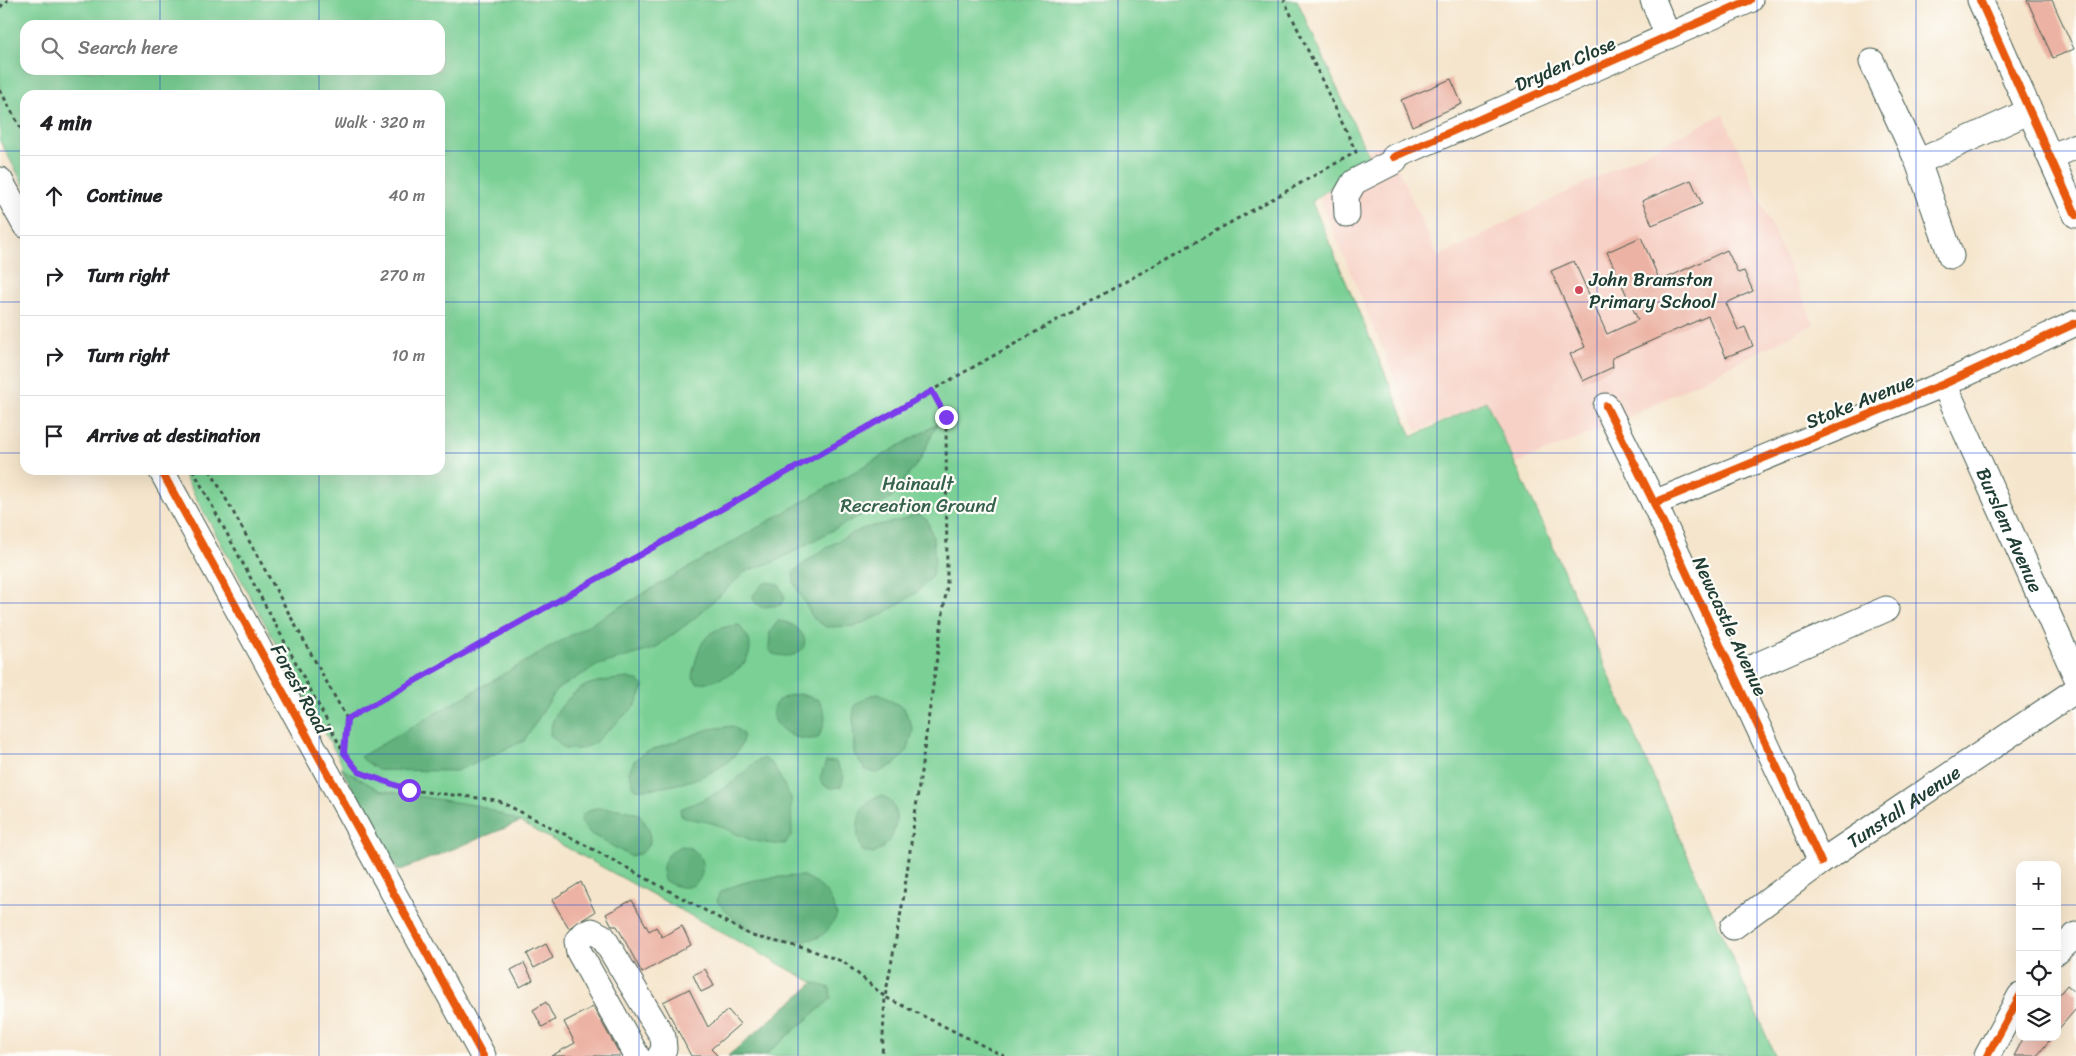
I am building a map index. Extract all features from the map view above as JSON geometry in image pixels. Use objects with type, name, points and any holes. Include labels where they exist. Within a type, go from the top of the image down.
[{"type":"street","points":[[1653,0],[1668,36]]},
{"type":"street","name":"Dryden Close","points":[[1347,215],[1346,196],[1354,182],[1395,161],[1394,157],[1750,0]]},
{"type":"street","points":[[1980,0],[2076,214]]},
{"type":"street","points":[[1872,62],[1918,162],[1951,256]]},
{"type":"street","points":[[1918,162],[2030,111]]},
{"type":"street","points":[[2051,157],[2076,146]]},
{"type":"street","points":[[0,180],[20,216]]},
{"type":"street","name":"Stoke Avenue","points":[[1654,503],[1944,384],[2076,323]]},
{"type":"street","name":"Burslem Avenue","points":[[1944,384],[2076,676]]},
{"type":"street","name":"Newcastle Avenue","points":[[1606,406],[1735,674],[1821,862]]},
{"type":"street","name":"Forest Road","points":[[163,475],[482,1056]]},
{"type":"street","points":[[1735,674],[1886,609]]},
{"type":"street","name":"Tunstall Avenue","points":[[1733,927],[1821,862],[2076,690]]},
{"type":"street","points":[[637,1056],[579,952],[577,941],[583,934],[592,931],[603,937],[663,1037],[664,1049],[660,1056]]},
{"type":"street","points":[[2058,951],[2076,936]]},
{"type":"street","points":[[1987,1056],[2016,1003]]},
{"type":"path","points":[[0,7],[8,0]]},
{"type":"path","points":[[347,719],[1356,152],[1284,0]]},
{"type":"path","points":[[0,90],[20,127]]},
{"type":"path","points":[[882,1056],[885,997],[903,900],[947,585],[946,417],[932,391]]},
{"type":"path","points":[[196,475],[344,753],[359,772],[409,790],[497,800],[574,839],[752,936],[808,949],[844,962],[885,997],[1004,1056]]},
{"type":"path","points":[[213,475],[347,719],[344,753]]},
{"type":"shaded area","name":"John Bramston Primary School","points":[[1723,114],[1814,324],[1615,424],[1516,463],[1486,401],[1417,431],[1311,178],[1386,143],[1438,257]]},
{"type":"green space","name":"Hainault Recreation Ground","points":[[0,0],[1297,0],[1369,158],[1312,202],[1412,437],[1486,401],[1548,535],[1775,1056],[728,1056],[814,983],[520,822],[398,871],[341,768],[343,766],[184,475],[445,475],[445,90],[20,90],[20,178],[0,141]]},
{"type":"green space","points":[[937,424],[920,460],[890,499],[776,561],[746,571],[696,617],[654,649],[598,665],[557,689],[524,741],[456,771],[378,770],[360,757]]},
{"type":"green space","points":[[917,513],[927,520],[933,537],[935,560],[932,576],[916,593],[883,614],[856,626],[826,627],[813,618],[794,583],[793,573],[817,554],[857,531],[899,521]]},
{"type":"green space","points":[[770,582],[780,586],[785,598],[781,605],[760,607],[754,601],[753,595],[763,584]]},
{"type":"green space","points":[[778,621],[793,625],[803,635],[805,641],[800,651],[786,656],[773,654],[769,649],[770,632]]},
{"type":"green space","points":[[739,625],[750,643],[749,654],[745,662],[731,674],[722,678],[697,683],[692,676],[705,640],[717,630]]},
{"type":"green space","points":[[628,678],[639,681],[644,687],[635,706],[593,744],[580,749],[564,749],[550,735],[553,720],[573,694],[595,682]]},
{"type":"green space","points":[[800,694],[819,700],[822,706],[825,719],[818,738],[804,739],[792,735],[782,729],[775,721],[773,712],[776,704],[784,697]]},
{"type":"green space","points":[[879,694],[904,708],[913,730],[908,750],[895,764],[877,773],[865,770],[854,753],[853,717],[855,705],[871,695]]},
{"type":"green space","points":[[733,726],[743,734],[740,748],[717,769],[683,783],[649,789],[635,789],[629,772],[634,761],[644,753],[709,729]]},
{"type":"green space","points":[[764,758],[773,765],[791,798],[792,835],[785,844],[757,841],[715,824],[681,815],[680,809],[718,792]]},
{"type":"green space","points":[[835,761],[844,776],[841,787],[831,788],[824,785],[820,778],[826,762]]},
{"type":"green space","points":[[341,768],[379,790],[480,806],[520,822],[398,871]]},
{"type":"green space","points":[[882,796],[888,799],[895,809],[895,829],[886,845],[873,854],[863,851],[860,844],[858,836],[859,818],[867,803],[873,798]]},
{"type":"green space","points":[[595,808],[621,809],[639,814],[649,829],[650,843],[642,853],[630,856],[591,834],[581,822],[583,814]]},
{"type":"green space","points":[[682,846],[693,850],[700,857],[702,866],[702,875],[697,882],[689,887],[678,886],[664,880],[663,869],[668,855]]},
{"type":"green space","points":[[804,876],[825,891],[837,915],[826,932],[815,939],[787,940],[759,934],[737,922],[717,901],[719,893],[739,884],[771,878]]},
{"type":"green space","points":[[814,983],[830,988],[831,999],[764,1056],[728,1056]]},
{"type":"building","points":[[2027,0],[2052,0],[2074,49],[2053,58]]},
{"type":"building","points":[[1451,79],[1462,104],[1412,126],[1401,100]]},
{"type":"building","points":[[1691,180],[1702,204],[1652,225],[1642,201]]},
{"type":"building","points":[[1641,237],[1660,281],[1727,250],[1738,273],[1744,271],[1753,291],[1726,303],[1738,330],[1745,327],[1753,346],[1726,357],[1708,316],[1612,358],[1613,367],[1583,381],[1570,354],[1585,347],[1551,271],[1574,261],[1607,334],[1638,320],[1607,252]]},
{"type":"building","points":[[581,882],[595,912],[569,928],[552,900]]},
{"type":"building","points":[[632,900],[649,931],[656,927],[662,937],[682,926],[691,945],[642,973],[617,926],[612,926],[606,914]]},
{"type":"building","points":[[546,944],[553,958],[534,968],[527,954]]},
{"type":"building","points":[[524,963],[533,980],[520,987],[511,970]]},
{"type":"building","points":[[705,969],[714,986],[701,992],[693,975]]},
{"type":"building","points":[[2067,985],[2076,993],[2076,1009],[2061,1026],[2061,996],[2061,992]]},
{"type":"building","points":[[689,989],[708,1027],[728,1010],[740,1024],[711,1049],[718,1056],[691,1056],[663,1002]]},
{"type":"building","points":[[546,1002],[555,1020],[542,1027],[533,1010]]},
{"type":"building","points":[[593,1007],[621,1056],[551,1056],[575,1043],[564,1022]]},
{"type":"building","points":[[2022,1041],[2049,1041],[2037,1056],[2014,1056]]},
{"type":"cycle path","points":[[1394,157],[1750,0]]},
{"type":"cycle path","points":[[1980,0],[2076,215]]},
{"type":"cycle path","points":[[1654,503],[1944,384],[2076,323]]},
{"type":"cycle path","points":[[1606,406],[1654,503],[1821,862]]},
{"type":"cycle path","points":[[164,475],[483,1056]]},
{"type":"cycle path","points":[[1987,1056],[2016,1003]]},
{"type":"place","name":"John Bramston Primary School","points":[[1579,290]]},
{"type":"route","points":[[409,790],[359,772],[344,753],[347,719],[932,391],[946,417]]}]
